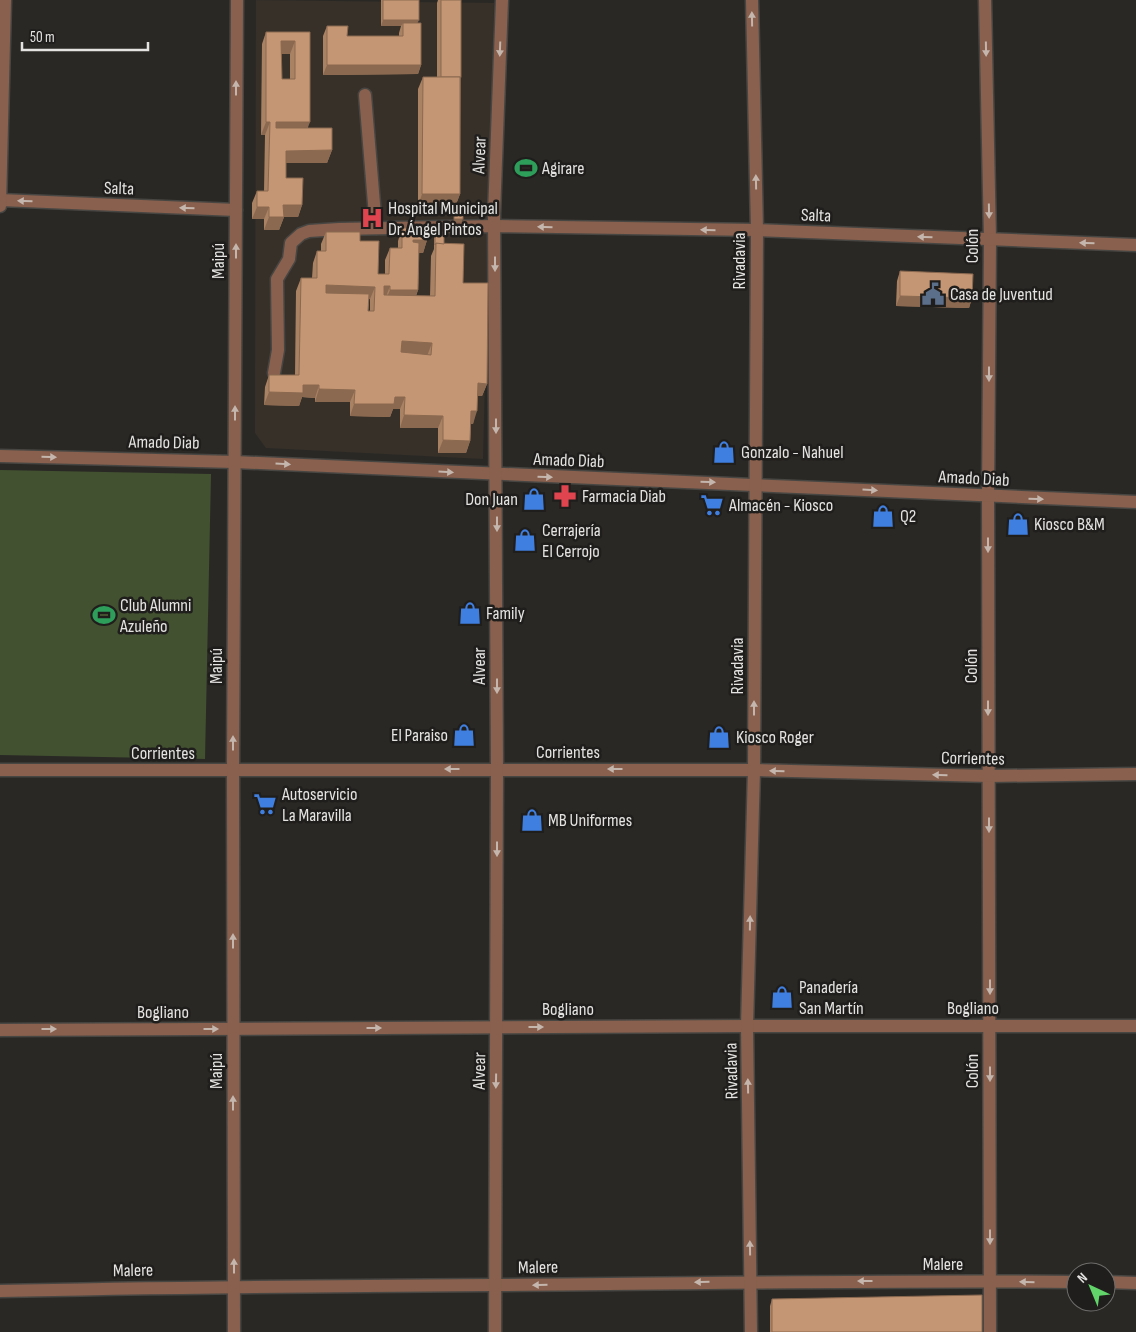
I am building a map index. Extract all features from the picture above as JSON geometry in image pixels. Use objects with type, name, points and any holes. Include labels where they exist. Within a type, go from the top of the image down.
[{"type":"street","points":[[0,206],[5,0]]},
{"type":"street","name":"Maipú","points":[[234,1332],[233,770],[237,0]]},
{"type":"street","name":"Alvear","points":[[495,1332],[497,769],[494,226],[502,0]]},
{"type":"street","name":"Rivadavia","points":[[751,1332],[747,1026],[754,770],[757,230],[752,0]]},
{"type":"street","name":"Colón","points":[[985,0],[990,239],[988,497],[990,1332]]},
{"type":"street","points":[[365,95],[376,228]]},
{"type":"street","name":"Salta","points":[[0,200],[236,210]]},
{"type":"street","name":"Salta","points":[[274,372],[278,350],[277,279],[289,259],[291,244],[301,234],[308,232],[376,228],[494,226],[757,230],[1136,245]]},
{"type":"street","name":"Amado Diab","points":[[0,456],[235,462],[496,475],[756,484],[988,497],[1136,502]]},
{"type":"street","name":"Corrientes","points":[[0,770],[497,769],[754,770],[989,776],[1136,774]]},
{"type":"street","name":"Bogliano","points":[[0,1030],[990,1025],[1136,1026]]},
{"type":"street","name":"Malere","points":[[0,1291],[234,1286],[494,1285],[751,1281],[1066,1282]]},
{"type":"street","points":[[1116,1282],[1136,1283]]},
{"type":"shaded area","name":"Hospital Municipal Dr. Ángel Pintos","points":[[256,0],[494,3],[483,459],[266,448],[255,433]]},
{"type":"green space","name":"Club Alumni Azuleño","points":[[0,470],[211,474],[205,759],[0,755]]},
{"type":"building","points":[[383,0],[419,0],[419,20],[383,20]]},
{"type":"building","points":[[441,0],[461,0],[461,77],[441,77]]},
{"type":"building","points":[[403,23],[421,23],[421,65],[327,65],[327,26],[348,26],[347,36],[403,36]]},
{"type":"building","points":[[266,32],[310,32],[310,122],[276,122],[276,128],[332,128],[332,150],[286,151],[286,178],[303,178],[302,205],[283,205],[284,217],[269,217],[269,207],[257,207],[257,191],[268,191],[270,122],[266,122]],"holes":[[[281,41],[295,41],[295,79],[282,79]]]},
{"type":"building","points":[[423,77],[460,77],[460,194],[422,194]]},
{"type":"building","points":[[454,211],[463,211],[463,219],[454,219]]},
{"type":"building","points":[[402,228],[428,228],[427,240],[413,240],[413,242],[419,243],[418,290],[390,290],[390,286],[384,286],[384,295],[435,296],[436,243],[464,244],[463,283],[488,283],[487,384],[478,383],[477,411],[471,411],[470,441],[443,440],[443,416],[404,415],[405,397],[395,397],[394,404],[354,404],[355,390],[319,389],[319,385],[303,385],[303,393],[269,392],[269,375],[299,375],[301,278],[317,278],[317,251],[326,251],[326,232],[360,232],[360,241],[379,241],[378,274],[389,274],[390,248],[402,248]],"holes":[[[326,285],[375,287],[374,311],[368,311],[369,294],[326,293]],[[402,341],[432,343],[431,355],[401,352]]]},
{"type":"building","points":[[435,231],[444,231],[444,244],[436,243],[435,245]]},
{"type":"building","points":[[900,271],[973,274],[972,298],[900,296]]},
{"type":"building","points":[[982,1295],[982,1332],[772,1332],[772,1299]]},
{"type":"place","name":"Agirare","points":[[526,168]]},
{"type":"place","name":"Hospital Municipal Dr. Ángel Pintos","points":[[372,218]]},
{"type":"place","name":"Casa de Juventud","points":[[933,294]]},
{"type":"place","name":"Gonzalo - Nahuel","points":[[724,452]]},
{"type":"place","name":"Farmacia Diab","points":[[565,496]]},
{"type":"place","name":"Don Juan","points":[[534,499]]},
{"type":"place","name":"Almacén - Kiosco","points":[[712,505]]},
{"type":"place","name":"Q2","points":[[883,516]]},
{"type":"place","name":"Kiosco B&M","points":[[1018,524]]},
{"type":"place","name":"Cerrajería El Cerrojo","points":[[525,540]]},
{"type":"place","name":"Family","points":[[470,613]]},
{"type":"place","name":"Club Alumni Azuleño","points":[[104,615]]},
{"type":"place","name":"El Paraiso","points":[[464,735]]},
{"type":"place","name":"Kiosco Roger","points":[[719,737]]},
{"type":"place","name":"Autoservicio La Maravilla","points":[[265,804]]},
{"type":"place","name":"MB Uniformes","points":[[532,820]]},
{"type":"place","name":"Panadería San Martín","points":[[782,997]]}]
